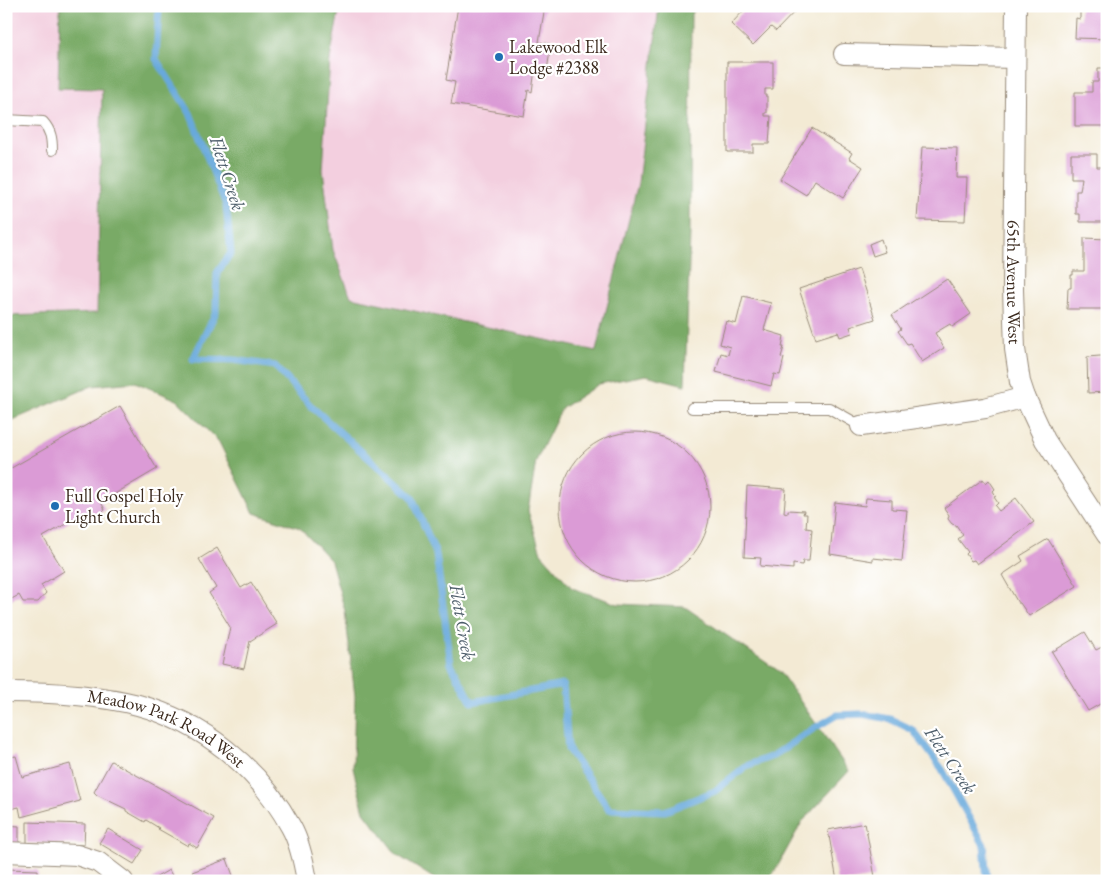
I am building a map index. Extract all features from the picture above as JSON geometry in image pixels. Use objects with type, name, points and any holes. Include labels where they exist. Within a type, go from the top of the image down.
[{"type":"street","name":"65th Avenue West","points":[[1016,6],[1014,331],[1017,368],[1024,397],[1045,440],[1107,535]]},
{"type":"street","points":[[844,54],[1015,58]]},
{"type":"street","points":[[861,426],[985,408],[1024,397]]},
{"type":"street","name":"Meadow Park Road West","points":[[6,692],[116,700],[165,714],[190,726],[216,742],[244,765],[270,794],[292,828],[304,860],[307,881]]},
{"type":"street","points":[[6,852],[77,855],[98,862],[123,881]]},
{"type":"lane","points":[[6,120],[43,122],[52,137],[52,150]]},
{"type":"lane","points":[[692,408],[829,408],[861,426]]},
{"type":"shaded area","points":[[6,6],[60,6],[59,88],[102,88],[97,314],[6,316]]},
{"type":"shaded area","points":[[340,6],[659,6],[638,183],[597,351],[351,297],[333,250],[323,169],[330,59]]},
{"type":"green space","points":[[60,6],[340,6],[330,59],[323,170],[333,250],[351,297],[596,351],[638,183],[659,6],[697,6],[691,14],[690,234],[685,385],[646,375],[599,384],[562,408],[536,461],[528,511],[541,553],[572,588],[618,604],[685,607],[780,672],[849,771],[802,822],[775,871],[767,881],[438,881],[397,855],[364,812],[353,768],[355,696],[345,611],[331,561],[300,528],[254,513],[219,442],[177,400],[135,382],[92,386],[6,423],[6,316],[97,313],[102,89],[58,88]]},
{"type":"building","name":"Lakewood Elk Lodge #2388","points":[[458,6],[545,6],[539,42],[551,44],[547,71],[535,69],[532,92],[528,90],[524,116],[451,104],[455,82],[446,80]]},
{"type":"building","points":[[748,6],[800,6],[776,31],[771,27],[753,45],[731,24]]},
{"type":"building","points":[[1080,6],[1107,6],[1107,39],[1075,38],[1076,18],[1080,19]]},
{"type":"building","points":[[727,62],[773,62],[773,89],[765,89],[767,113],[765,113],[765,116],[771,116],[769,144],[753,144],[753,152],[727,152]]},
{"type":"building","points":[[1098,68],[1107,68],[1107,126],[1075,126],[1075,92],[1092,92],[1092,82],[1098,82]]},
{"type":"building","points":[[812,128],[852,153],[849,158],[863,167],[843,198],[815,180],[806,195],[780,179]]},
{"type":"building","points":[[922,147],[957,148],[956,178],[967,178],[965,221],[917,220]]},
{"type":"building","points":[[1071,154],[1097,154],[1097,167],[1107,167],[1107,222],[1080,222],[1080,214],[1076,214],[1076,191],[1080,191],[1082,178],[1071,178]]},
{"type":"building","points":[[1084,238],[1107,239],[1107,309],[1067,309],[1068,288],[1071,288],[1071,275],[1073,275],[1073,271],[1084,271]]},
{"type":"building","points":[[881,239],[885,252],[873,256],[869,244]]},
{"type":"building","points":[[859,269],[875,319],[850,327],[852,333],[840,337],[838,332],[816,339],[799,289]]},
{"type":"building","points":[[947,279],[971,314],[952,327],[950,324],[935,333],[944,348],[922,362],[910,343],[907,344],[898,331],[901,329],[892,315]]},
{"type":"building","points":[[743,296],[771,303],[764,330],[784,336],[782,347],[784,347],[781,357],[784,358],[780,375],[774,374],[771,386],[716,372],[721,353],[728,355],[730,347],[720,344],[726,321],[736,324]]},
{"type":"building","points":[[1107,356],[1107,392],[1088,393],[1087,357]]},
{"type":"building","name":"Full Gospel Holy Light Church","points":[[120,406],[157,469],[101,502],[105,510],[89,519],[85,513],[43,537],[64,571],[41,585],[46,593],[38,602],[23,602],[19,595],[6,602],[6,471]]},
{"type":"building","points":[[635,432],[664,438],[688,454],[704,478],[710,507],[704,536],[688,560],[664,576],[635,582],[606,576],[582,560],[566,536],[560,507],[566,478],[582,454],[606,438]]},
{"type":"building","points":[[983,479],[986,483],[989,480],[995,489],[993,491],[996,496],[994,497],[998,503],[995,506],[999,511],[1016,498],[1034,522],[977,564],[974,560],[971,561],[966,554],[968,552],[958,539],[963,535],[956,525],[952,524],[948,519],[949,515],[944,508]]},
{"type":"building","points":[[747,486],[786,489],[784,512],[788,513],[788,510],[804,511],[803,514],[807,514],[806,528],[812,529],[809,561],[803,561],[802,565],[793,564],[793,569],[760,566],[761,558],[744,557]]},
{"type":"building","points":[[866,498],[892,500],[892,509],[907,510],[902,561],[873,558],[873,561],[830,554],[835,502],[865,506]]},
{"type":"building","points":[[1048,539],[1077,586],[1029,616],[1020,603],[1018,603],[1002,575],[1023,561],[1020,556]]},
{"type":"building","points":[[217,548],[241,588],[251,582],[277,624],[250,641],[244,669],[222,664],[230,627],[209,593],[216,588],[199,559]]},
{"type":"building","points":[[1085,632],[1096,650],[1102,647],[1107,653],[1107,700],[1088,711],[1052,652]]},
{"type":"building","points":[[16,756],[22,777],[70,764],[80,801],[21,817],[19,807],[6,810],[6,758]]},
{"type":"building","points":[[111,761],[214,818],[197,848],[189,843],[188,846],[146,820],[145,822],[126,811],[126,809],[94,792]]},
{"type":"building","points":[[27,822],[85,824],[84,845],[27,843]]},
{"type":"building","points":[[865,823],[875,877],[852,881],[837,881],[828,830]]},
{"type":"building","points":[[6,825],[19,826],[19,843],[6,843]]},
{"type":"building","points":[[108,829],[143,850],[134,864],[99,843]]},
{"type":"building","points":[[227,859],[235,881],[195,881],[192,872]]},
{"type":"building","points":[[6,869],[38,870],[38,881],[6,881]]},
{"type":"building","points":[[169,870],[175,881],[154,881],[153,879]]},
{"type":"waterway","name":"Flett Creek","points":[[159,6],[156,59],[190,113],[226,205],[231,253],[217,273],[216,312],[193,359],[234,360],[275,366],[312,407],[412,497],[436,554],[451,664],[472,702],[563,685],[568,749],[609,809],[665,811],[715,791],[746,766],[773,756],[837,715],[862,714],[890,719],[913,730],[942,769],[984,845],[987,881]]},
{"type":"place","name":"Lakewood Elk Lodge #2388","points":[[499,57]]},
{"type":"place","name":"Full Gospel Holy Light Church","points":[[55,506]]}]
